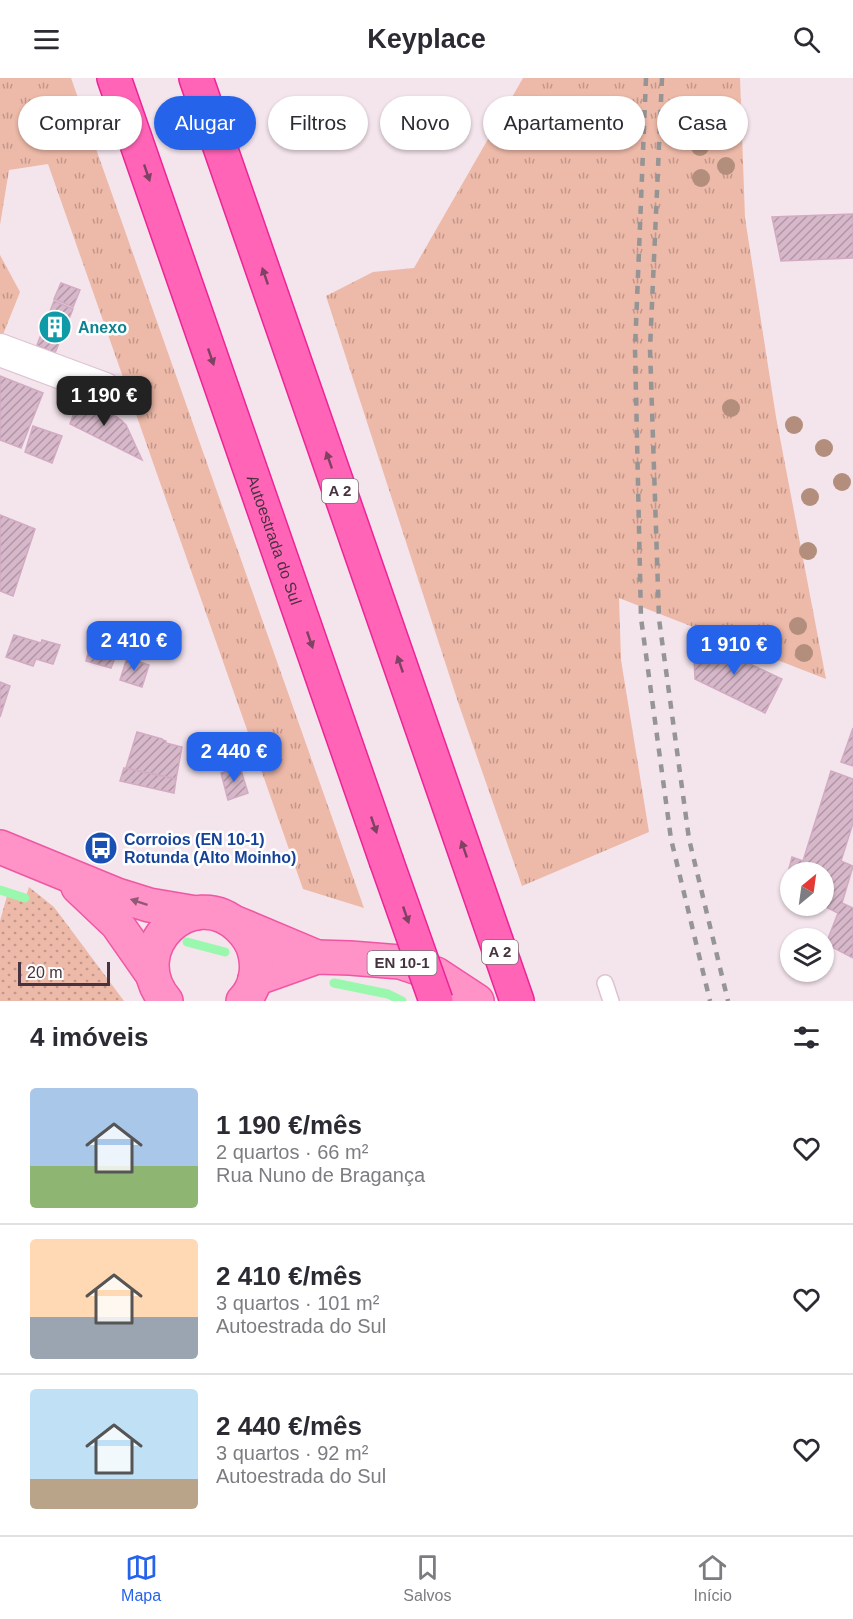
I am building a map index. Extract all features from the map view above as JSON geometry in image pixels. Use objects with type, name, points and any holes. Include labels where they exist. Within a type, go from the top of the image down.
[{"type":"highway","name":"Autoestrada do Sul","points":[[114,78],[436,1001]]},
{"type":"highway","name":"A 2","points":[[196,78],[517,1001]]},
{"type":"main road","name":"EN 10-1","points":[[0,847],[117,895],[149,905],[223,916],[317,957],[400,962],[436,974],[477,1001]]},
{"type":"main road","name":"EN 10-1","points":[[59,870],[117,924],[159,988]]},
{"type":"main road","name":"EN 10-1","points":[[159,988],[152,958],[156,942],[166,928],[180,918],[196,913]]},
{"type":"main road","name":"EN 10-1","points":[[234,922],[246,934],[254,947],[257,963],[249,990]]},
{"type":"main road","name":"EN 10-1","points":[[249,990],[317,957]]},
{"type":"street","points":[[0,350],[105,389]]},
{"type":"lane","points":[[605,983],[611,1001]]},
{"type":"green space","points":[[0,78],[71,78],[77,96],[18,96],[18,150],[96,150],[364,908],[303,889],[48,164],[9,170],[0,225]]},
{"type":"green space","points":[[523,78],[740,78],[741,96],[657,96],[657,150],[743,150],[745,218],[776,417],[826,679],[619,598],[621,660],[649,832],[522,886],[459,705],[326,296],[373,272],[414,268],[483,148],[483,150],[645,150],[645,96],[513,96]]},
{"type":"green space","points":[[0,255],[20,292],[0,342]]},
{"type":"green space","points":[[29,887],[54,907],[124,1001],[0,1001],[0,921],[7,896],[24,902]]},
{"type":"building","points":[[853,214],[853,258],[781,261],[772,217]]},
{"type":"building","points":[[61,283],[80,290],[73,307],[54,299]]},
{"type":"building","name":"Anexo","points":[[54,301],[73,309],[55,353],[37,345]]},
{"type":"building","points":[[0,376],[43,393],[21,448],[0,440]]},
{"type":"building","points":[[79,399],[108,411],[121,420],[126,425],[142,460],[70,424]]},
{"type":"building","points":[[33,426],[62,436],[52,463],[25,452]]},
{"type":"building","points":[[0,515],[35,529],[13,596],[0,591]]},
{"type":"building","points":[[14,635],[41,643],[42,640],[60,645],[53,664],[36,659],[33,666],[6,657]]},
{"type":"building","points":[[693,637],[782,679],[765,713],[695,679]]},
{"type":"building","points":[[91,641],[118,650],[111,668],[86,661]]},
{"type":"building","points":[[127,658],[149,665],[142,687],[120,680]]},
{"type":"building","points":[[0,682],[10,686],[0,717]]},
{"type":"building","points":[[853,728],[853,766],[841,762]]},
{"type":"building","points":[[137,732],[182,747],[176,779],[126,768]]},
{"type":"building","points":[[240,767],[248,793],[228,800],[221,773]]},
{"type":"building","points":[[124,768],[176,779],[174,793],[120,781]]},
{"type":"building","points":[[831,771],[853,779],[853,823],[841,861],[853,866],[842,903],[853,908],[853,958],[834,948],[832,928],[838,913],[834,911],[834,862],[791,862],[792,857],[803,861]]},
{"type":"waterway","points":[[0,890],[25,898]]},
{"type":"waterway","points":[[187,942],[225,952]]},
{"type":"waterway","points":[[334,983],[388,994],[402,1001]]},
{"type":"railway","points":[[646,78],[635,349],[641,618],[671,839],[710,1001]]},
{"type":"railway","points":[[662,78],[650,349],[659,619],[689,839],[728,1001]]},
{"type":"place","name":"Anexo","points":[[55,327]]},
{"type":"place","name":"Corroios (EN 10-1) Rotunda (Alto Moinho)","points":[[101,848]]}]
